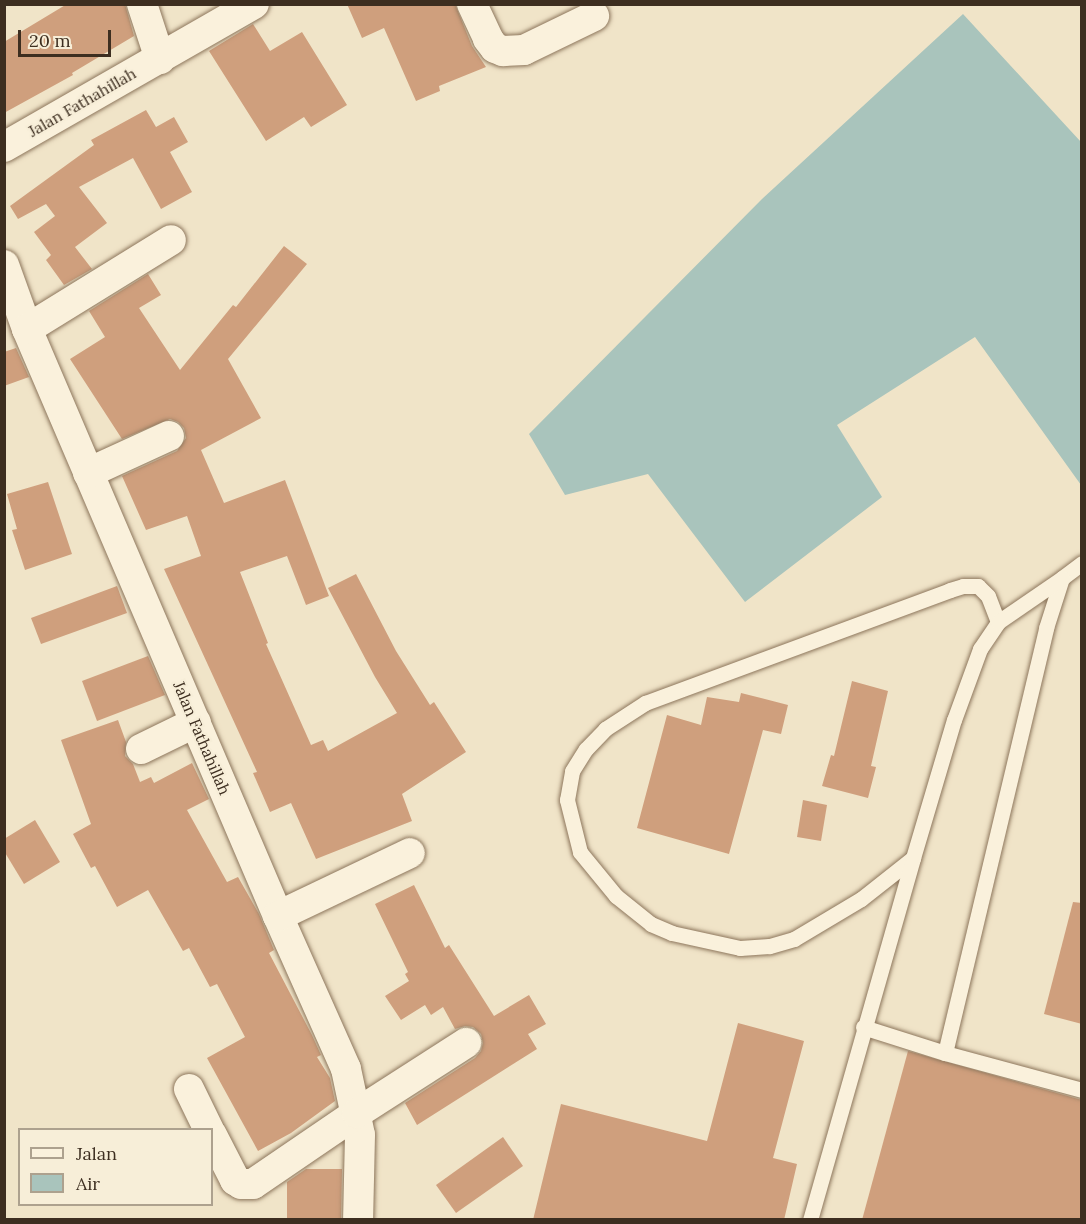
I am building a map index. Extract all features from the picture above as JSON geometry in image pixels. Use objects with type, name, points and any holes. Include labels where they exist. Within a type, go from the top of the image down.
[{"type":"street","points":[[142,4],[160,58]]},
{"type":"street","name":"Jalan Fathahillah","points":[[4,147],[254,4]]},
{"type":"street","points":[[471,4],[488,39],[495,48],[503,51],[524,50],[594,16]]},
{"type":"street","points":[[27,329],[171,240]]},
{"type":"street","name":"Jalan Fathahillah","points":[[4,265],[27,329],[88,473],[346,1069],[360,1135],[358,1220]]},
{"type":"street","points":[[88,473],[169,436]]},
{"type":"street","points":[[141,749],[196,722]]},
{"type":"street","points":[[278,916],[410,853]]},
{"type":"street","points":[[213,1137],[231,1173],[241,1184],[247,1185],[259,1181],[357,1113],[466,1043]]},
{"type":"street","points":[[189,1089],[208,1128]]},
{"type":"lane","points":[[810,1220],[863,1027],[954,720],[980,649],[998,622],[1082,563]]},
{"type":"lane","points":[[945,1053],[1046,628],[1062,578]]},
{"type":"lane","points":[[913,858],[861,899],[794,939],[770,946],[740,948],[672,933],[651,924],[616,896],[580,852],[567,800],[572,771],[586,749],[605,729],[645,703],[950,590],[963,586],[978,586],[988,596],[998,622]]},
{"type":"lane","points":[[863,1027],[945,1053],[1082,1090]]},
{"type":"water","points":[[963,14],[1081,142],[1081,485],[975,337],[837,425],[882,497],[745,602],[648,474],[565,495],[529,434],[762,199]]},
{"type":"building","points":[[67,4],[125,4],[134,36],[72,73],[73,75],[4,113],[4,42]]},
{"type":"building","points":[[347,4],[455,4],[472,46],[486,67],[439,86],[440,91],[416,101],[384,28],[362,38]]},
{"type":"building","points":[[253,24],[270,51],[302,32],[347,105],[311,127],[304,117],[266,141],[209,51]]},
{"type":"building","points":[[146,110],[156,127],[174,117],[188,142],[170,152],[192,192],[161,209],[133,158],[79,187],[107,223],[75,247],[92,269],[64,285],[46,260],[51,255],[34,232],[55,216],[46,204],[18,219],[10,206],[94,145],[91,140]]},
{"type":"building","points":[[284,246],[307,264],[228,359],[261,418],[201,450],[224,503],[285,480],[329,596],[306,605],[287,556],[240,572],[268,643],[266,644],[311,745],[323,740],[328,751],[397,713],[375,677],[328,588],[356,574],[396,651],[430,705],[434,702],[466,752],[402,794],[412,821],[316,859],[291,803],[270,812],[253,773],[257,772],[164,569],[201,556],[187,516],[146,530],[122,476],[177,451],[186,438],[184,428],[178,422],[170,419],[122,439],[70,359],[105,337],[89,311],[148,274],[161,295],[139,308],[180,370],[233,305],[236,307]]},
{"type":"building","points":[[16,348],[29,377],[4,386],[4,352]]},
{"type":"building","points":[[48,482],[72,554],[25,570],[12,530],[17,529],[7,494]]},
{"type":"building","points":[[117,586],[127,613],[41,644],[31,618]]},
{"type":"building","points":[[148,656],[165,695],[97,721],[82,681]]},
{"type":"building","points":[[852,681],[888,691],[871,766],[876,767],[868,798],[822,786],[831,755],[834,756]]},
{"type":"building","points":[[741,693],[788,705],[781,734],[763,730],[729,854],[637,828],[667,715],[701,725],[707,697],[739,702]]},
{"type":"building","points":[[118,720],[126,742],[125,756],[133,764],[140,782],[151,777],[154,783],[192,763],[209,799],[187,810],[227,882],[238,877],[259,914],[274,950],[269,953],[312,1035],[321,1055],[317,1057],[330,1078],[335,1101],[291,1133],[258,1151],[207,1058],[245,1037],[217,984],[210,987],[189,948],[183,951],[148,890],[117,907],[95,866],[91,868],[73,834],[91,824],[61,740]]},
{"type":"building","points":[[803,800],[827,805],[821,841],[797,837]]},
{"type":"building","points":[[35,820],[60,862],[24,884],[4,851],[4,839]]},
{"type":"building","points":[[414,885],[445,948],[449,945],[494,1016],[529,995],[546,1024],[528,1034],[537,1049],[417,1125],[405,1103],[475,1058],[481,1051],[483,1043],[481,1034],[473,1027],[465,1026],[455,1029],[443,1007],[431,1015],[425,1005],[401,1020],[385,996],[409,981],[405,974],[408,972],[375,904]]},
{"type":"building","points":[[1073,902],[1082,903],[1082,1024],[1044,1014]]},
{"type":"building","points":[[738,1023],[804,1041],[773,1158],[797,1164],[784,1220],[533,1220],[561,1104],[707,1141]]},
{"type":"building","points":[[908,1051],[1082,1100],[1082,1220],[862,1220]]},
{"type":"building","points":[[503,1137],[523,1166],[456,1213],[436,1185]]},
{"type":"building","points":[[306,1169],[342,1169],[341,1220],[287,1220],[287,1182]]}]
